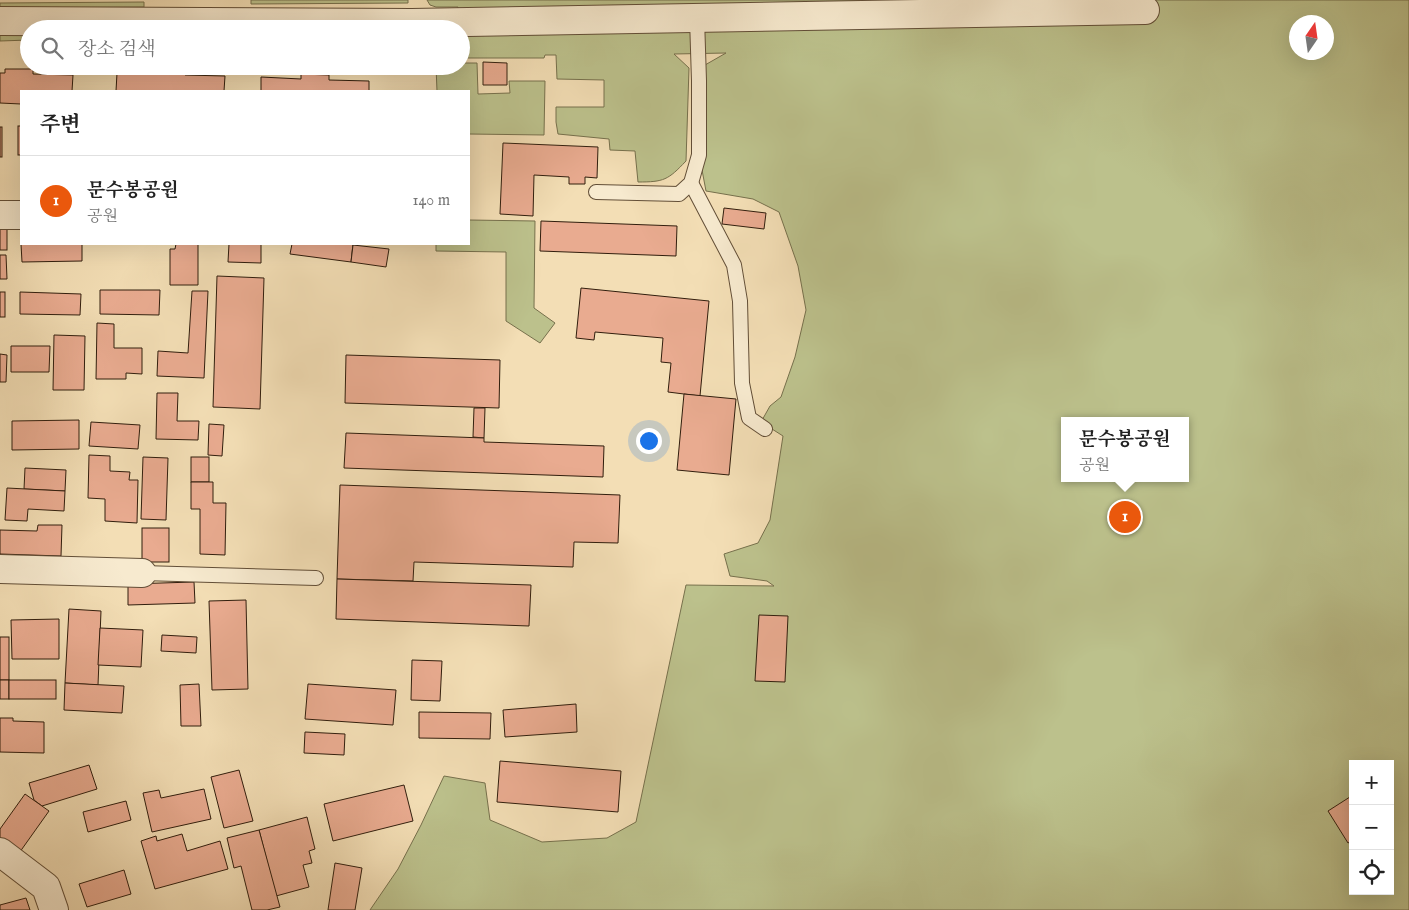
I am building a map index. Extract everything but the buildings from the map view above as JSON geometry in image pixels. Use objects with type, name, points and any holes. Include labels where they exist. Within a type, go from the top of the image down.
[{"type":"street","points":[[470,22],[1145,10]]},
{"type":"street","points":[[0,21],[20,21]]},
{"type":"street","points":[[0,215],[20,216]]},
{"type":"street","points":[[0,569],[142,573]]},
{"type":"street","points":[[0,852],[46,887],[54,910]]},
{"type":"lane","points":[[596,192],[679,194],[691,183],[698,155],[699,81],[697,18]]},
{"type":"lane","points":[[691,183],[734,265],[740,301],[742,384],[749,418],[765,429]]},
{"type":"lane","points":[[142,573],[316,578]]},
{"type":"green space","points":[[251,0],[408,0],[408,3],[251,4]]},
{"type":"green space","points":[[427,0],[1409,0],[1409,910],[370,910],[398,869],[444,776],[485,783],[490,820],[542,842],[607,838],[636,822],[686,585],[774,586],[767,581],[730,576],[724,554],[758,543],[770,520],[783,436],[761,422],[770,406],[781,397],[795,357],[806,310],[798,266],[779,212],[753,199],[706,191],[698,149],[705,65],[726,53],[674,54],[689,68],[686,161],[665,179],[638,182],[635,151],[610,150],[609,139],[558,134],[556,107],[604,107],[604,80],[557,79],[556,55],[545,55],[544,58],[470,58],[470,20],[457,20],[458,7],[436,7],[430,5]]},
{"type":"green space","points":[[144,2],[144,7],[0,8],[0,3]]},
{"type":"green space","points":[[0,33],[20,33],[20,40],[0,41]]},
{"type":"green space","points":[[470,63],[477,63],[478,94],[510,93],[509,81],[545,81],[544,135],[470,134],[470,90],[437,90],[436,75],[470,75]]},
{"type":"green space","points":[[470,220],[535,221],[534,308],[555,323],[540,343],[506,321],[506,252],[436,251],[436,245],[470,245]]},
{"type":"place","name":"문수봉공원","points":[[1125,517]]}]
